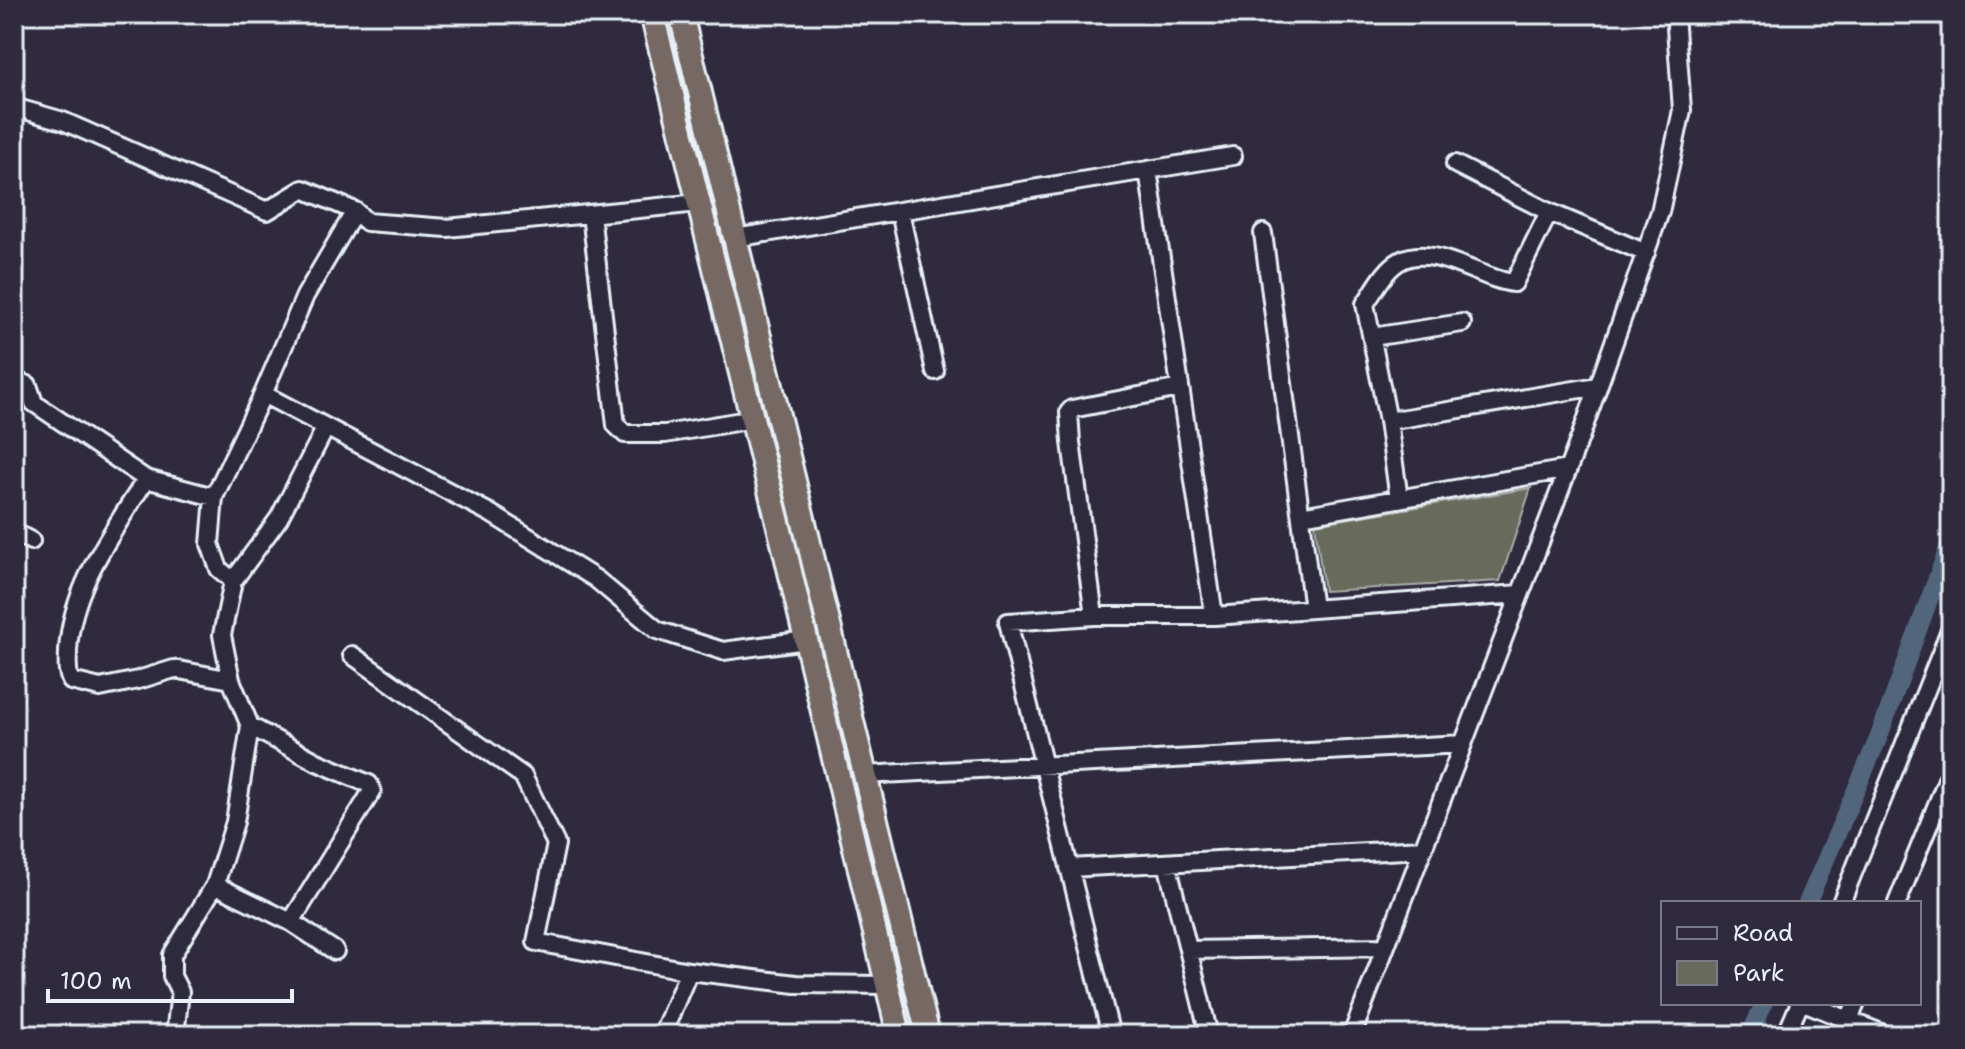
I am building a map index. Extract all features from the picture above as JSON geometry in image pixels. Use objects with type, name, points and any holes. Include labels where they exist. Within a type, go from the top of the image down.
[{"type":"highway","points":[[682,14],[928,1035]]},
{"type":"highway","points":[[653,18],[807,640],[899,1035]]},
{"type":"street","points":[[653,18],[682,14]]},
{"type":"street","points":[[1352,1035],[1568,469],[1660,212],[1682,110],[1675,14]]},
{"type":"street","points":[[14,107],[63,121],[267,211],[303,189],[355,211],[367,222],[447,228],[699,203]]},
{"type":"street","points":[[735,238],[1233,156]]},
{"type":"street","points":[[1455,164],[1549,212],[1646,253]]},
{"type":"street","points":[[1148,170],[1214,616]]},
{"type":"street","points":[[233,581],[219,569],[210,544],[214,497],[305,296],[355,211]]},
{"type":"street","points":[[900,212],[935,371]]},
{"type":"street","points":[[1399,499],[1388,421],[1365,304],[1401,260],[1413,257],[1449,261],[1514,283],[1549,212]]},
{"type":"street","points":[[591,214],[616,425],[625,434],[665,434],[753,419]]},
{"type":"street","points":[[1263,233],[1313,609]]},
{"type":"street","points":[[1372,337],[1462,323]]},
{"type":"street","points":[[14,380],[28,385],[34,403],[146,479],[214,497]]},
{"type":"street","points":[[1388,421],[1598,386]]},
{"type":"street","points":[[1094,616],[1069,412],[1088,405],[1180,388]]},
{"type":"street","points":[[263,394],[490,513],[596,579],[657,630],[723,651],[807,640]]},
{"type":"street","points":[[175,1035],[180,992],[172,976],[172,955],[215,885],[235,822],[250,726],[231,680],[222,635],[233,581],[279,518],[326,427]]},
{"type":"street","points":[[1301,516],[1568,469]]},
{"type":"street","points":[[146,479],[92,565],[69,626],[67,674],[71,681],[100,688],[174,669],[231,680]]},
{"type":"street","points":[[14,532],[31,541]]},
{"type":"street","points":[[1111,1035],[1008,622],[1094,616],[1214,616],[1520,594]]},
{"type":"street","points":[[1842,901],[1951,628]]},
{"type":"street","points":[[352,655],[523,776],[556,844],[536,942],[689,971],[796,984],[888,985]]},
{"type":"street","points":[[250,726],[317,762],[369,784],[372,791],[291,922]]},
{"type":"street","points":[[863,775],[1463,744]]},
{"type":"street","points":[[1898,901],[1951,770]]},
{"type":"street","points":[[1069,868],[1423,849]]},
{"type":"street","points":[[1167,863],[1209,1035]]},
{"type":"street","points":[[215,885],[291,922],[335,951]]},
{"type":"street","points":[[1188,950],[1385,947]]},
{"type":"street","points":[[662,1035],[689,971]]},
{"type":"street","points":[[1786,1035],[1802,1005]]},
{"type":"street","points":[[1808,1005],[1886,1035]]},
{"type":"street","points":[[1849,1020],[1855,1005]]},
{"type":"green space","points":[[1531,488],[1500,581],[1324,591],[1315,524]]},
{"type":"waterway","points":[[1808,901],[1878,739],[1951,540]]},
{"type":"waterway","points":[[1750,1035],[1763,1005]]}]
